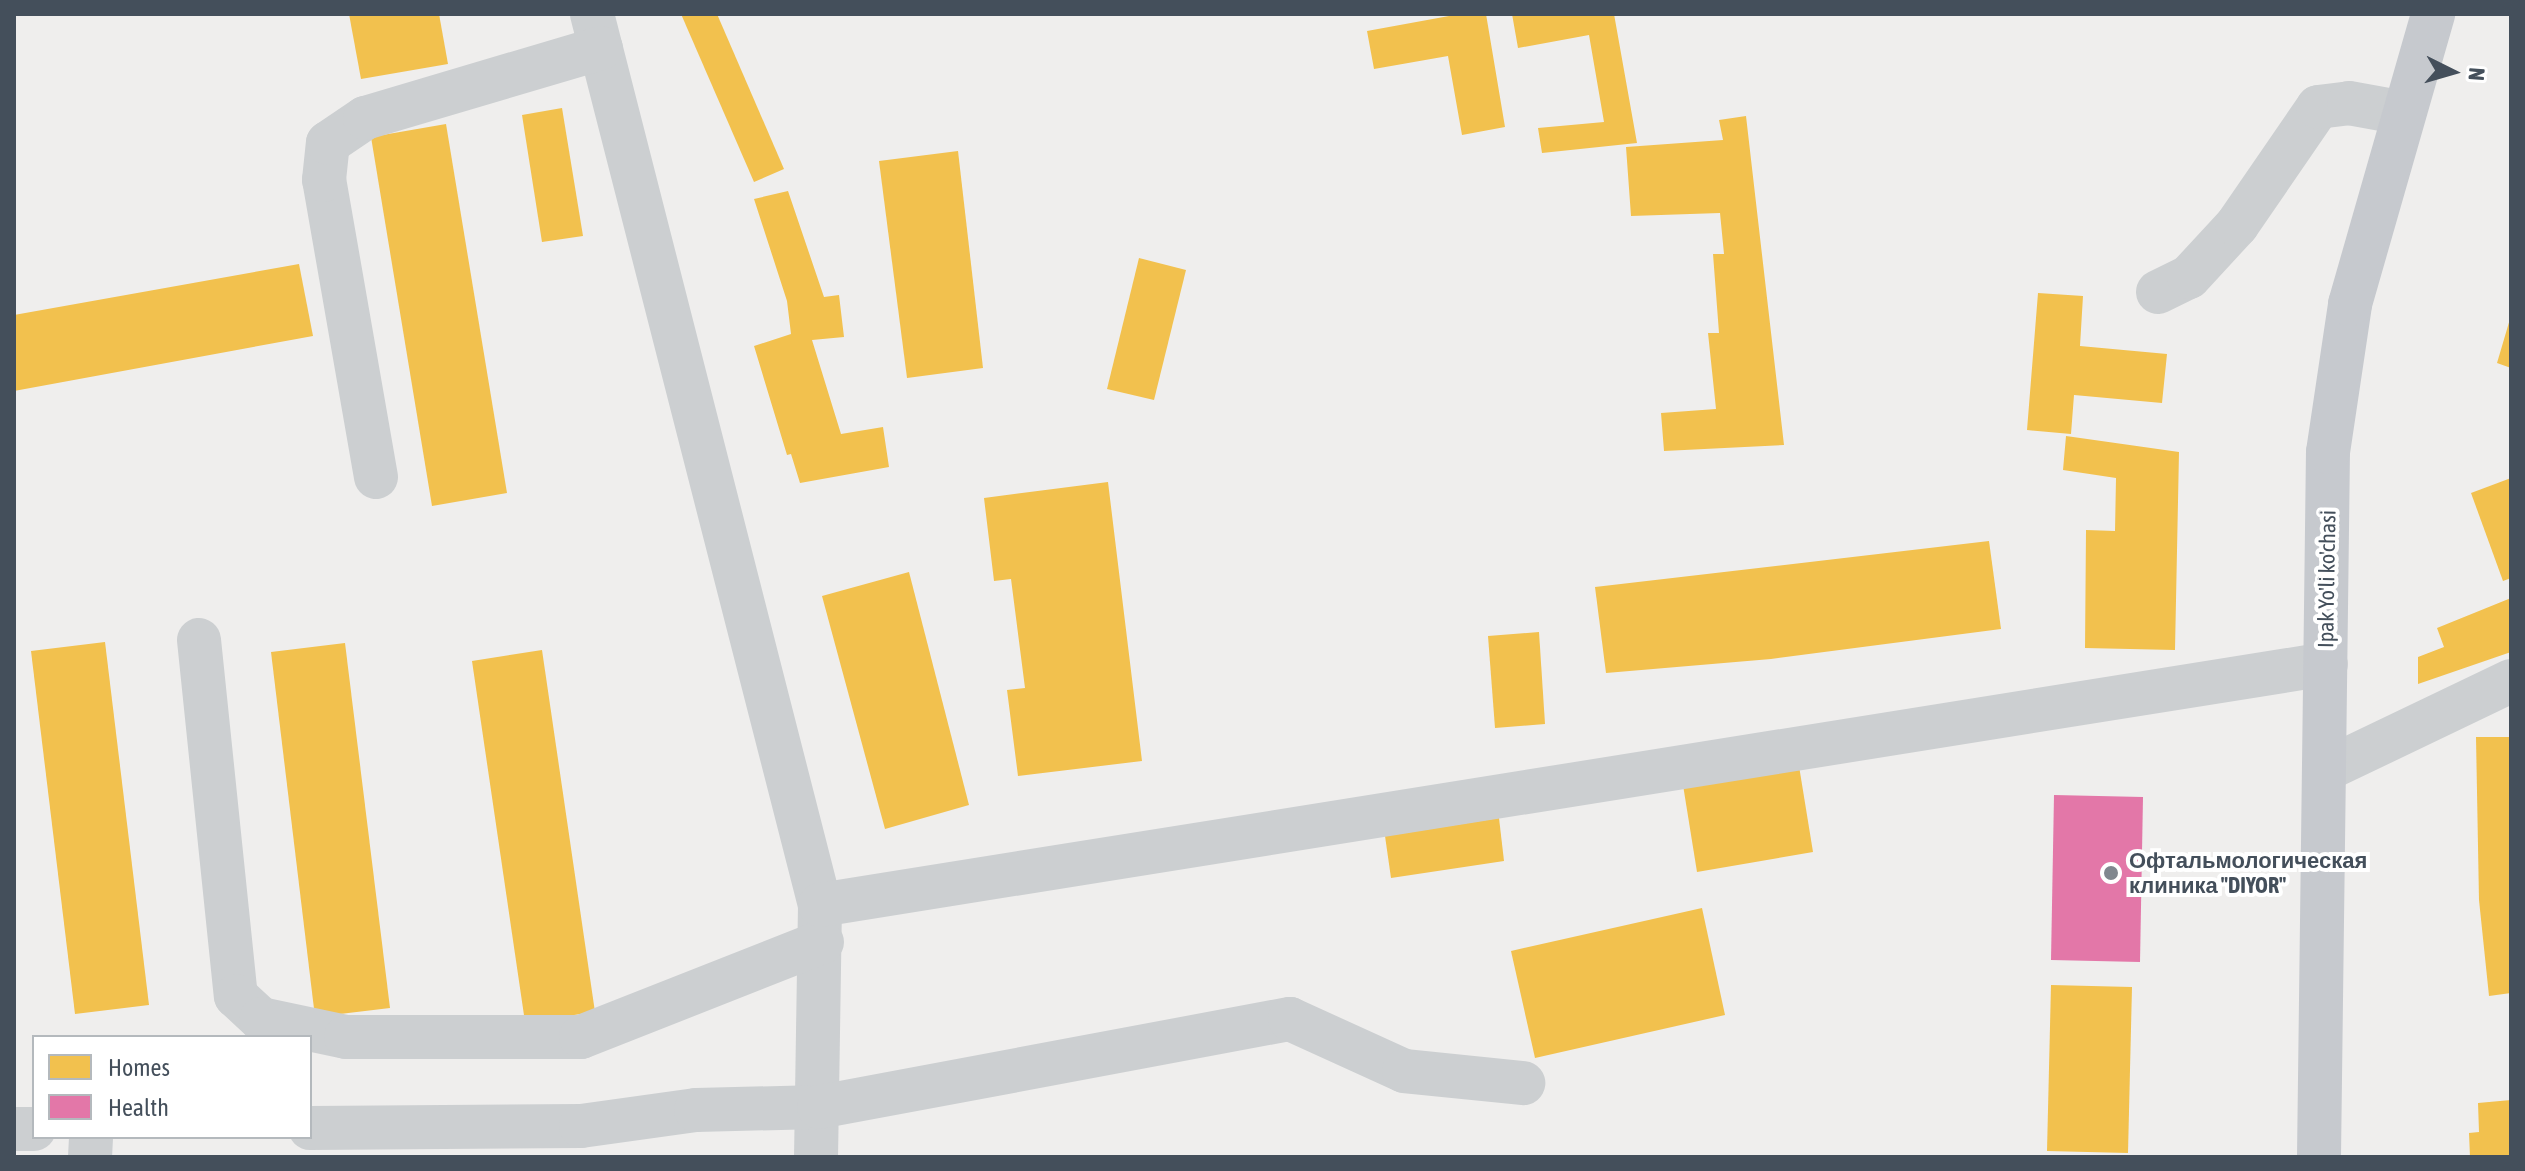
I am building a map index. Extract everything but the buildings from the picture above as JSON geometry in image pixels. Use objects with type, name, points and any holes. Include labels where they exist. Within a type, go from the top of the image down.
[{"type":"main road","name":"Ipak Yo'li ko'chasi","points":[[2319,1157],[2330,437],[2350,304],[2433,14]]},
{"type":"street","points":[[376,477],[324,180],[328,143],[365,118],[596,31],[821,923],[816,1157]]},
{"type":"street","points":[[2158,292],[2189,277],[2237,225],[2318,107],[2349,103],[2404,113]]},
{"type":"street","points":[[199,640],[236,996],[261,1019],[346,1037],[581,1037],[821,923],[2326,664]]},
{"type":"street","points":[[2325,770],[2511,681]]},
{"type":"street","points":[[312,1128],[581,1126],[696,1110],[819,1107],[1290,1019],[1404,1071],[1523,1083]]},
{"type":"place","name":"Офтальмологическая клиника \"DIYOR\"","points":[[2111,873]]}]
